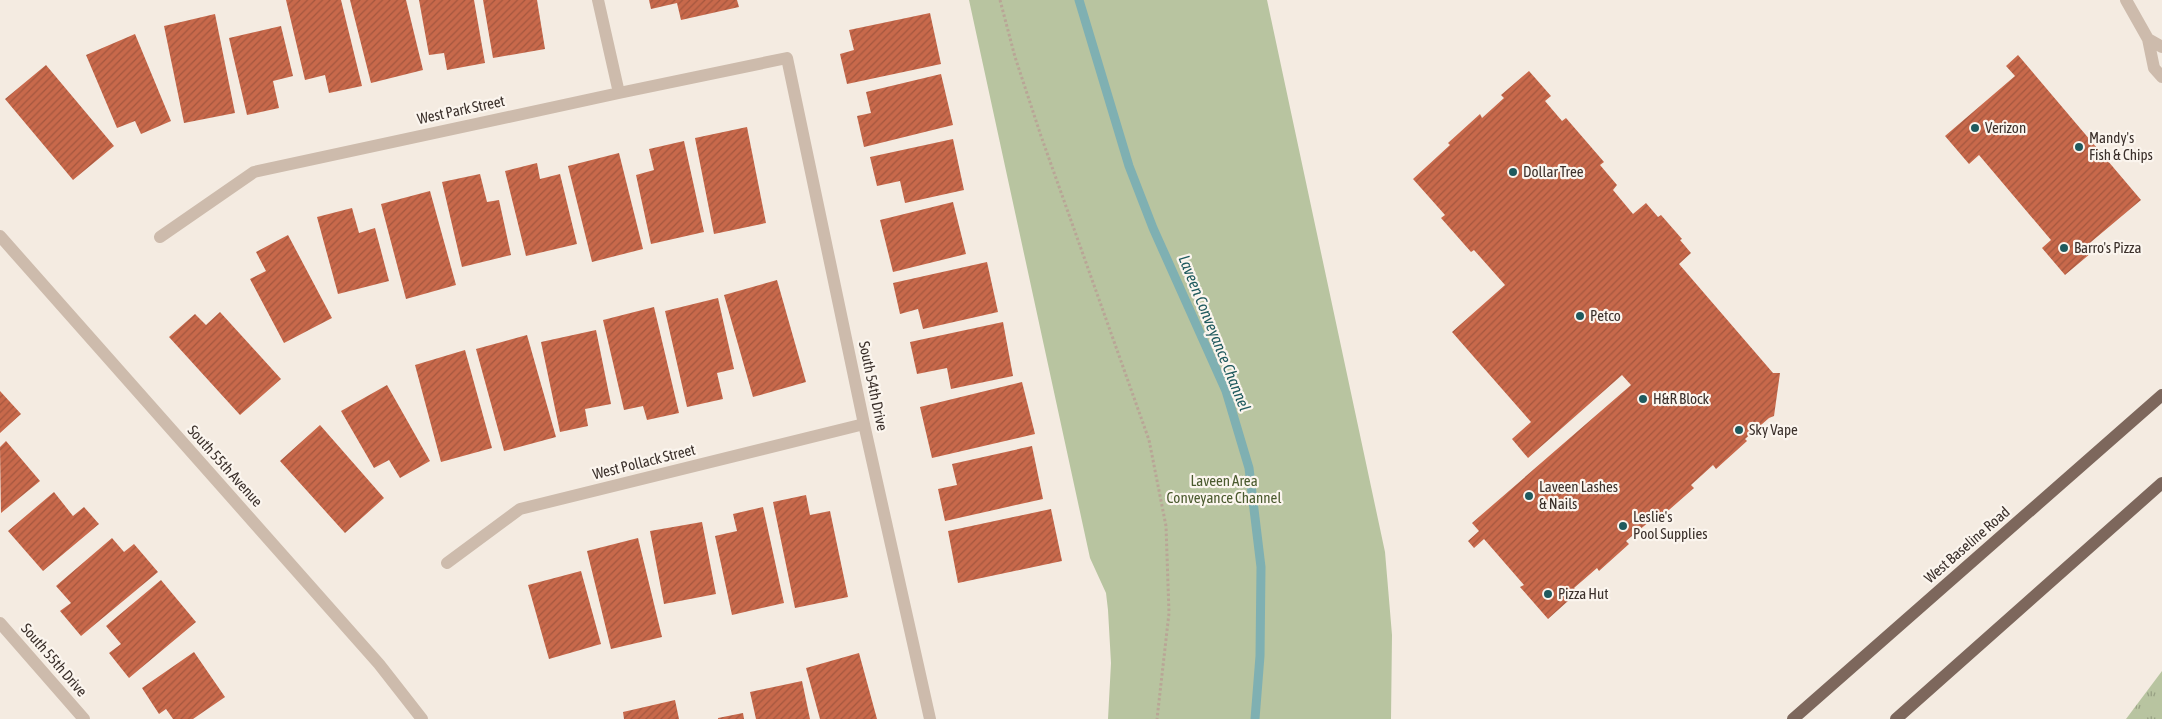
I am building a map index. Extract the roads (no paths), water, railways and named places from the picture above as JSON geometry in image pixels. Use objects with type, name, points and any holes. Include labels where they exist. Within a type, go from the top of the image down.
[{"type":"main road","name":"West Baseline Road","points":[[1793,719],[2162,395]]},
{"type":"main road","points":[[1896,719],[2162,483]]},
{"type":"street","points":[[598,0],[619,92]]},
{"type":"street","points":[[2126,0],[2148,39],[2154,68],[2162,77]]},
{"type":"street","points":[[2148,39],[2162,47]]},
{"type":"street","name":"West Park Street","points":[[160,237],[254,172],[619,92],[787,58]]},
{"type":"street","name":"South 54th Drive","points":[[787,58],[864,424],[930,719]]},
{"type":"street","name":"South 55th Avenue","points":[[0,236],[379,664],[422,719]]},
{"type":"street","name":"West Pollack Street","points":[[447,563],[520,509],[864,424]]},
{"type":"street","name":"South 55th Drive","points":[[0,623],[84,719]]},
{"type":"waterway","name":"Laveen Conveyance Channel","points":[[1079,0],[1129,166],[1153,228],[1226,391],[1249,468],[1261,567],[1260,656],[1255,719]]},
{"type":"place","name":"Verizon","points":[[1975,128]]},
{"type":"place","name":"Mandy's Fish & Chips","points":[[2079,147]]},
{"type":"place","name":"Dollar Tree","points":[[1513,172]]},
{"type":"place","name":"Barro's Pizza","points":[[2064,248]]},
{"type":"place","name":"Petco","points":[[1580,316]]},
{"type":"place","name":"H&R Block","points":[[1643,399]]},
{"type":"place","name":"Sky Vape","points":[[1739,430]]},
{"type":"place","name":"Laveen Lashes & Nails","points":[[1529,496]]},
{"type":"place","name":"Leslie's Pool Supplies","points":[[1623,526]]},
{"type":"place","name":"Pizza Hut","points":[[1548,594]]},
{"type":"park label","name":"Laveen Area Conveyance Channel","points":[[1224,490]]}]
